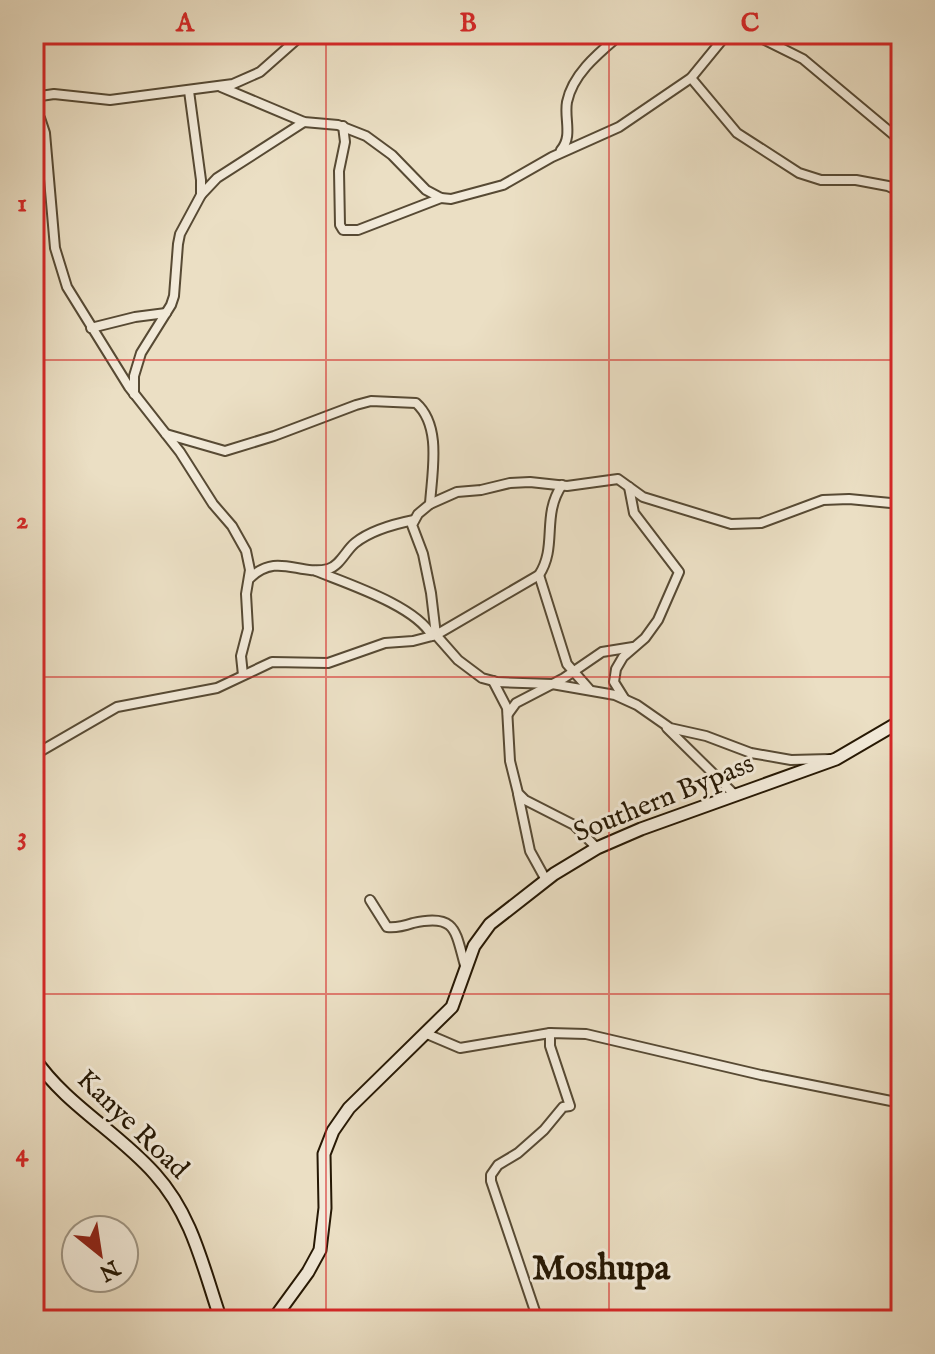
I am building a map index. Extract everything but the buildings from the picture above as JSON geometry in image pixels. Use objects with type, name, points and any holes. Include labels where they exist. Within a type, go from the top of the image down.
[{"type":"street","points":[[34,97],[54,94],[110,100],[221,87],[260,72],[303,34]]},
{"type":"street","points":[[558,154],[568,139],[567,103],[575,82],[594,57],[621,34]]},
{"type":"street","points":[[343,126],[345,142],[339,171],[340,225],[343,230],[358,230],[441,198],[474,195],[503,185],[558,154],[619,127],[691,78],[727,34]]},
{"type":"street","points":[[753,34],[803,59],[897,132],[901,141]]},
{"type":"street","points":[[691,78],[737,133],[799,173],[821,180],[856,180],[888,186],[901,192]]},
{"type":"street","points":[[221,87],[304,122],[343,126],[366,136],[392,155],[426,190],[441,198]]},
{"type":"street","points":[[189,91],[201,195]]},
{"type":"street","points":[[34,115],[40,118],[45,133],[55,248],[67,287],[134,394],[180,452],[240,539],[249,562],[250,578],[246,594],[248,629],[241,656],[243,675]]},
{"type":"street","points":[[134,394],[134,376],[141,353],[174,296],[180,234],[201,195],[217,178],[304,122]]},
{"type":"street","points":[[91,328],[166,313]]},
{"type":"street","points":[[166,434],[225,451],[356,405],[371,401],[407,400],[422,408],[433,436],[430,504]]},
{"type":"street","points":[[250,578],[257,571],[274,565],[313,569],[334,567],[358,540],[392,525],[414,520],[430,504],[457,492],[510,483],[562,485],[618,479],[643,497],[731,524],[761,523],[823,500],[901,504]]},
{"type":"street","points":[[562,485],[551,507],[549,546],[539,575],[565,660],[591,690]]},
{"type":"street","points":[[629,487],[634,513],[679,572],[658,620],[645,638],[619,663],[616,687],[624,698],[664,725],[735,795]]},
{"type":"street","points":[[414,520],[413,530],[423,554],[434,635]]},
{"type":"street","points":[[313,569],[421,620],[472,672],[493,681],[552,684],[624,698]]},
{"type":"street","points":[[34,755],[117,707],[217,688],[272,662],[328,663],[385,643],[413,641],[434,635],[539,575]]},
{"type":"street","points":[[508,714],[516,703],[573,672],[602,652],[633,647]]},
{"type":"street","points":[[493,681],[504,699],[508,714],[510,761],[530,851],[546,880]]},
{"type":"street","name":"Southern Bypass","points":[[273,1320],[320,1250],[325,1208],[324,1154],[333,1131],[349,1108],[452,1007],[474,946],[490,924],[546,880],[597,848],[836,759],[901,721]]},
{"type":"street","points":[[664,725],[767,757],[836,759]]},
{"type":"street","points":[[518,793],[533,805],[574,825],[597,848]]},
{"type":"street","points":[[370,900],[387,927],[441,919],[448,923],[457,938],[466,970]]},
{"type":"street","points":[[538,1320],[491,1175],[498,1165],[518,1153],[544,1130],[560,1109],[570,1106],[552,1054],[550,1033]]},
{"type":"street","points":[[427,1034],[460,1048],[550,1033],[605,1037],[761,1075],[901,1103]]},
{"type":"street","name":"Kanye Road","points":[[34,1058],[61,1090],[154,1172],[172,1195],[193,1233],[221,1320]]},
{"type":"district","name":"Moshupa","points":[[601,1269]]}]
